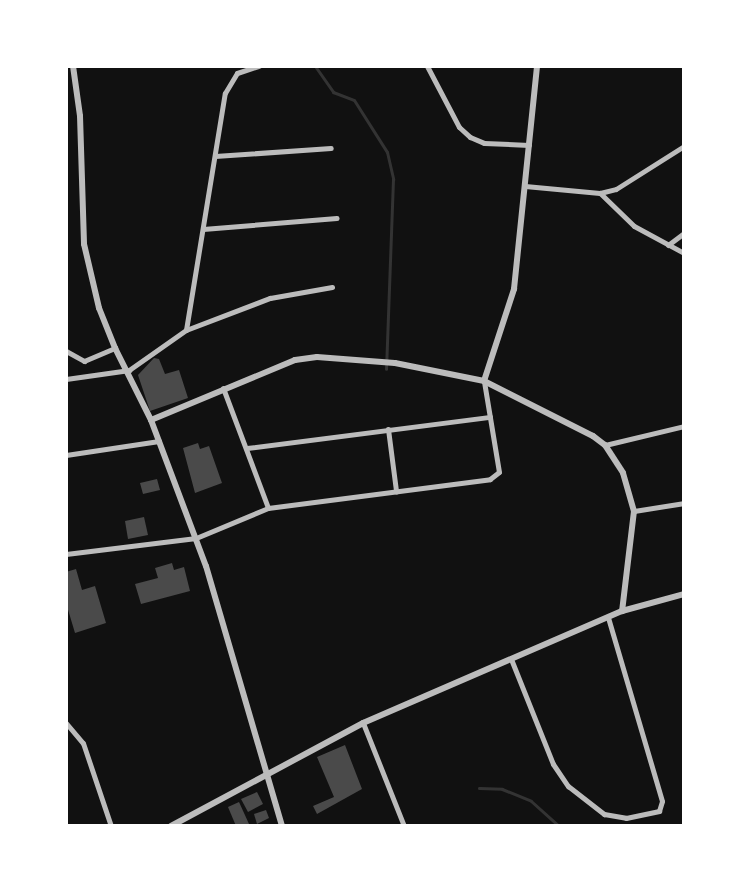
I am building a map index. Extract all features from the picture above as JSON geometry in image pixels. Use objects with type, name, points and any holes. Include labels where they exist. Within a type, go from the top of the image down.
[{"type":"street","points":[[73,66],[80,116],[84,244],[99,308],[114,348],[129,370],[151,420],[196,538],[282,826]]},
{"type":"street","points":[[186,330],[230,80],[237,73],[259,66]]},
{"type":"street","points":[[428,66],[459,127],[470,137],[484,143],[529,145]]},
{"type":"street","points":[[66,554],[196,538],[268,508],[495,477],[499,472],[484,381],[514,289],[537,66]]},
{"type":"street","points":[[525,186],[600,193],[638,178],[684,146]]},
{"type":"street","points":[[215,156],[331,148]]},
{"type":"street","points":[[600,193],[634,226],[684,253]]},
{"type":"street","points":[[203,229],[337,218]]},
{"type":"street","points":[[668,245],[684,233]]},
{"type":"street","points":[[66,379],[129,370],[186,330],[270,298],[332,287]]},
{"type":"street","points":[[66,351],[84,361],[114,348]]},
{"type":"street","points":[[151,420],[223,388],[295,360],[317,357],[395,363],[484,381],[579,427],[605,445],[623,473],[634,511],[622,611]]},
{"type":"street","points":[[223,388],[268,508]]},
{"type":"street","points":[[247,448],[490,417]]},
{"type":"street","points":[[605,445],[684,426]]},
{"type":"street","points":[[388,429],[396,491]]},
{"type":"street","points":[[66,455],[159,441]]},
{"type":"street","points":[[634,511],[684,503]]},
{"type":"street","points":[[171,826],[267,772],[363,723],[622,611],[684,594]]},
{"type":"street","points":[[512,659],[553,764],[568,786],[604,814],[626,818],[659,811],[662,801],[608,617]]},
{"type":"street","points":[[66,723],[82,744],[111,826]]},
{"type":"street","points":[[363,723],[404,826]]},
{"type":"building","points":[[154,358],[159,359],[165,374],[179,370],[188,398],[150,411],[138,375]]},
{"type":"building","points":[[198,443],[200,449],[209,446],[222,483],[195,493],[183,448]]},
{"type":"building","points":[[157,479],[160,490],[143,494],[140,483]]},
{"type":"building","points":[[144,517],[148,535],[128,539],[125,521]]},
{"type":"building","points":[[172,563],[174,570],[184,567],[190,591],[141,604],[135,584],[158,578],[155,568]]},
{"type":"building","points":[[76,569],[82,590],[95,586],[106,623],[75,633],[66,603],[66,572]]},
{"type":"building","points":[[345,745],[362,789],[317,814],[313,806],[334,797],[317,757]]},
{"type":"building","points":[[257,792],[263,804],[248,812],[241,799]]},
{"type":"building","points":[[239,802],[249,824],[245,826],[236,826],[228,807]]},
{"type":"building","points":[[266,810],[269,818],[257,824],[254,814]]},
{"type":"waterway","points":[[315,66],[333,92],[354,100],[387,152],[393,179],[386,369]]},
{"type":"waterway","points":[[479,788],[502,789],[531,801],[559,826]]}]
